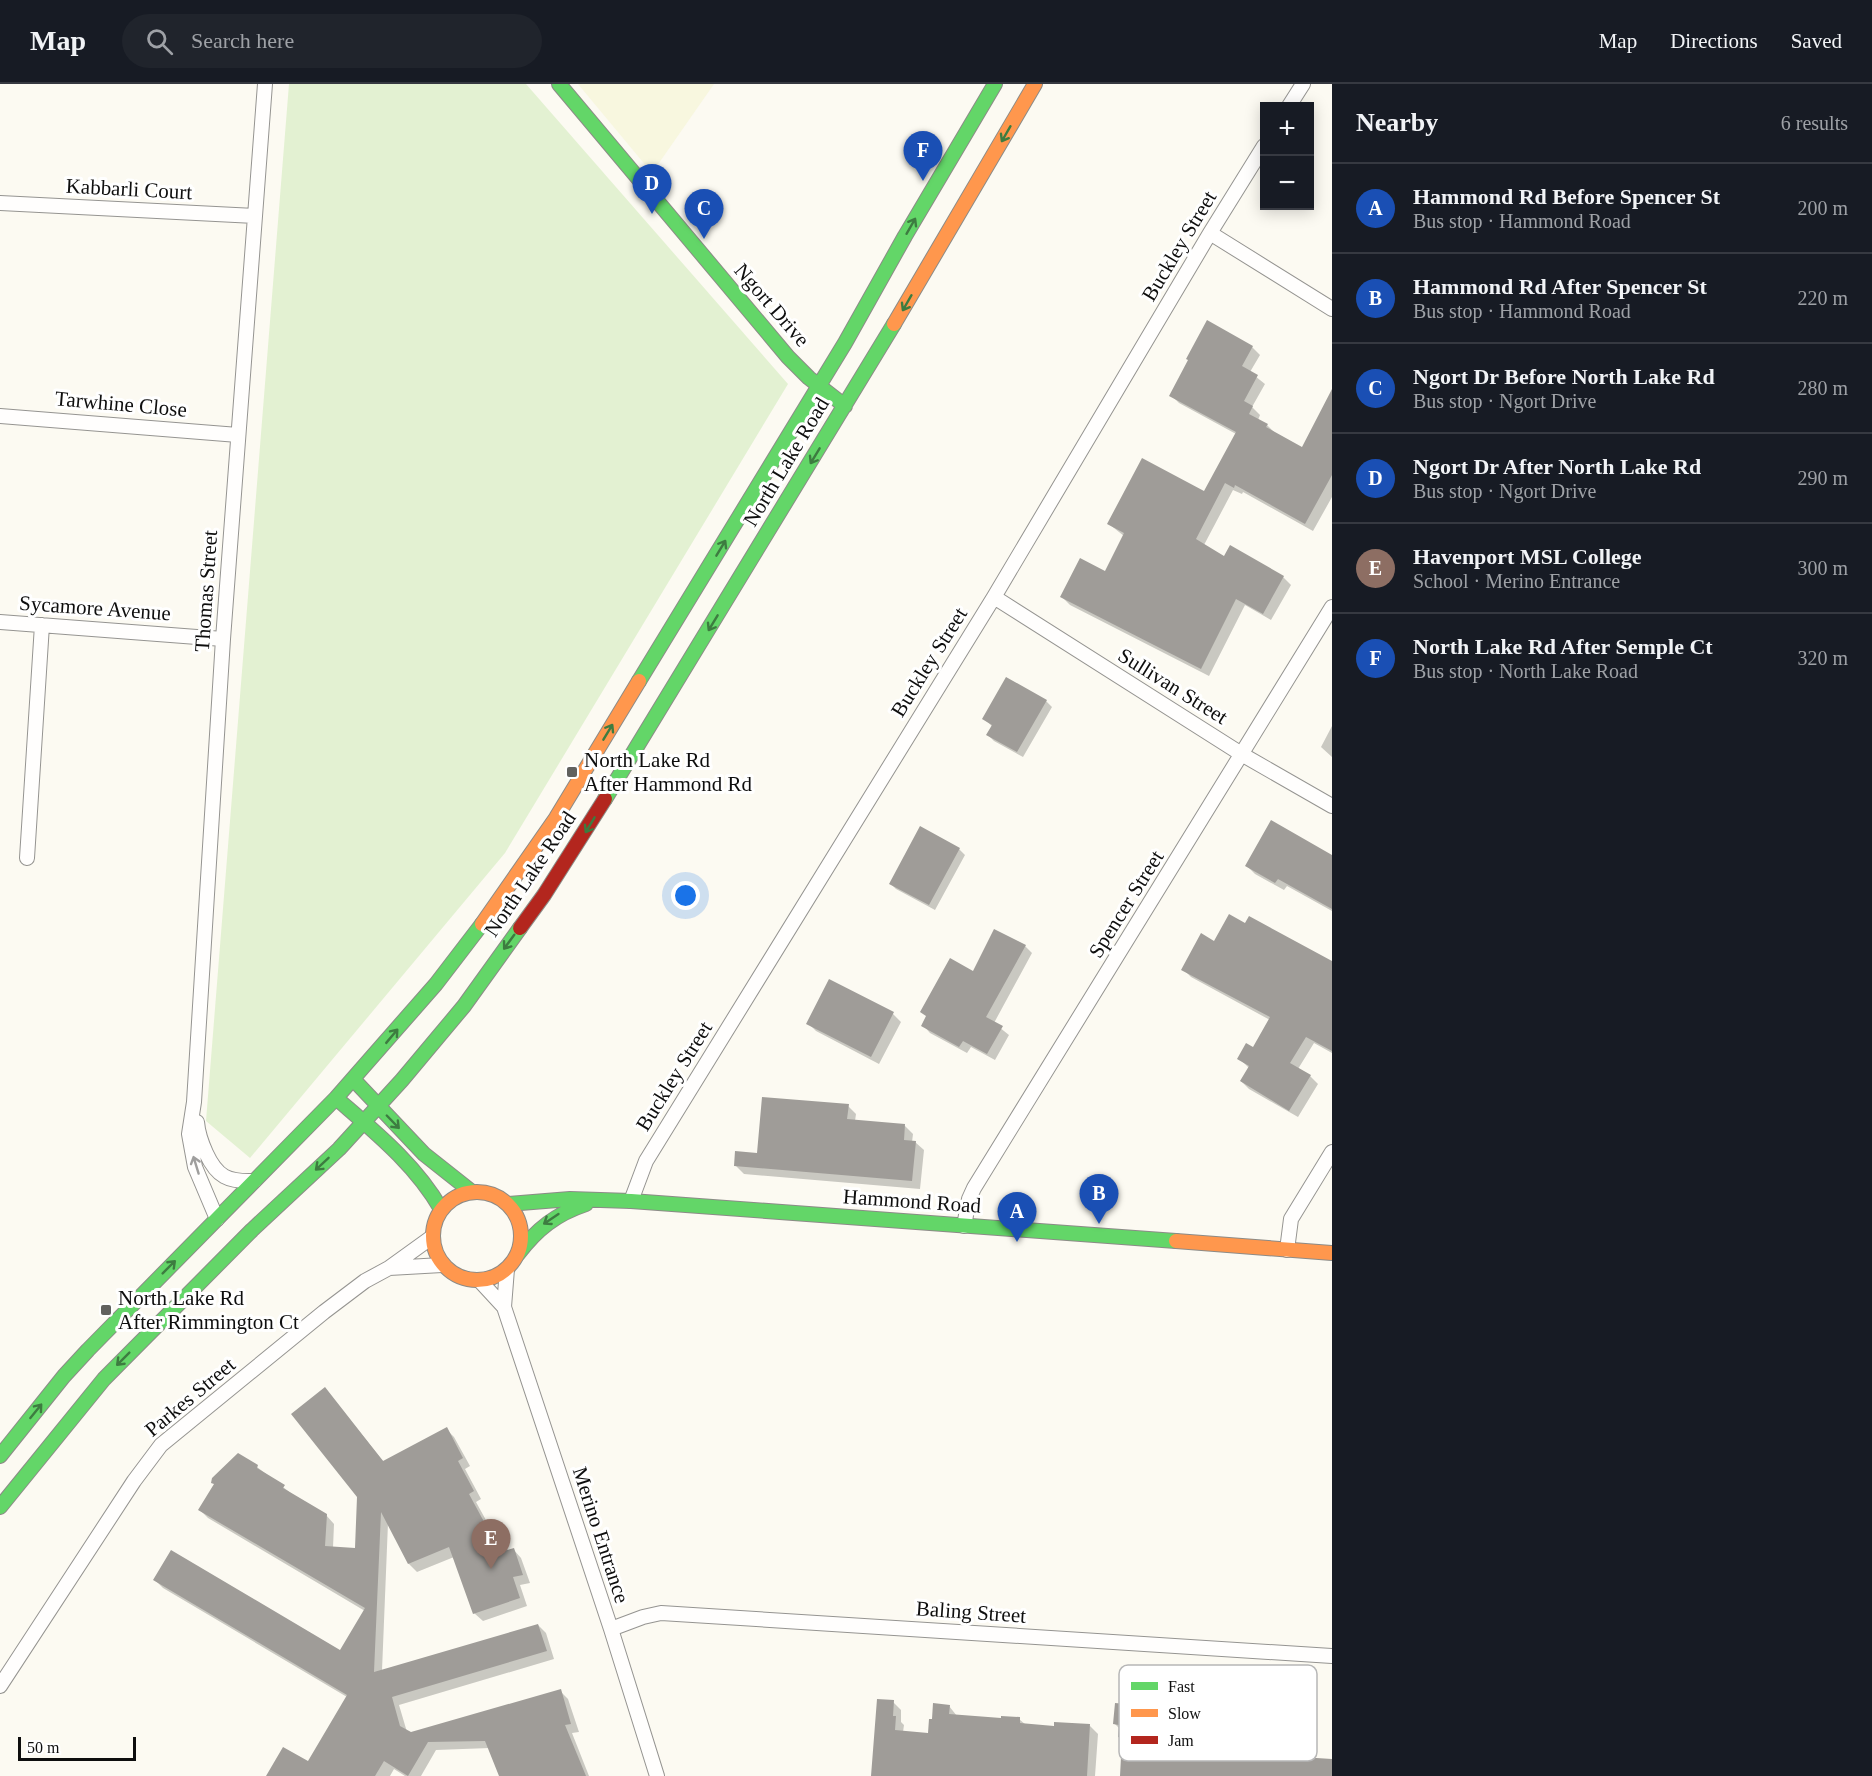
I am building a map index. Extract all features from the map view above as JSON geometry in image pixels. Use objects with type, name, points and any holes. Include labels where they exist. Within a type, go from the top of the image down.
[{"type":"main road","name":"Ngort Drive","points":[[559,84],[773,340],[819,386],[845,406]]},
{"type":"main road","name":"North Lake Road","points":[[0,1456],[64,1376],[88,1350],[336,1098],[436,984],[483,922],[556,818],[873,297],[905,236],[995,84]]},
{"type":"main road","name":"North Lake Road","points":[[2,1501],[104,1379],[252,1230],[339,1149],[464,1006],[544,895],[590,825],[845,406],[1035,84]]},
{"type":"main road","points":[[352,1079],[430,1160],[472,1192]]},
{"type":"main road","points":[[336,1098],[419,1174],[433,1191],[441,1209]]},
{"type":"main road","points":[[472,1192],[491,1194],[508,1204],[521,1228],[521,1242],[517,1255],[507,1269],[495,1278],[480,1281],[460,1277],[442,1265],[435,1252],[432,1237],[434,1222],[441,1209],[455,1197],[472,1192]]},
{"type":"main road","name":"Hammond Road","points":[[508,1204],[570,1199],[631,1201],[1332,1253]]},
{"type":"main road","name":"Hammond Road","points":[[517,1255],[541,1226],[558,1214],[596,1201]]},
{"type":"street","name":"Thomas Street","points":[[217,1220],[195,1167],[189,1134],[194,1102],[223,639],[265,84]]},
{"type":"street","points":[[1292,102],[1303,84]]},
{"type":"street","name":"Buckley Street","points":[[631,1201],[646,1161],[994,597],[1260,152]]},
{"type":"street","name":"Kabbarli Court","points":[[0,203],[255,216]]},
{"type":"street","points":[[1210,233],[1332,309]]},
{"type":"street","name":"Tarwhine Close","points":[[0,416],[238,435]]},
{"type":"street","name":"Sullivan Street","points":[[994,597],[1243,755],[1332,806]]},
{"type":"street","name":"Spencer Street","points":[[964,1226],[974,1188],[1243,755],[1332,607]]},
{"type":"street","name":"Sycamore Avenue","points":[[0,622],[223,639]]},
{"type":"street","points":[[27,858],[42,625]]},
{"type":"street","name":"Thomas Street","points":[[194,1102],[198,1136],[213,1167],[223,1176],[238,1182],[254,1181]]},
{"type":"street","points":[[1287,1250],[1291,1219],[1332,1152]]},
{"type":"street","name":"Parkes Street","points":[[0,1686],[134,1481],[161,1445],[324,1312],[365,1281],[389,1268],[432,1237]]},
{"type":"street","name":"Parkes Street","points":[[389,1268],[442,1265]]},
{"type":"street","name":"Merino Entrance","points":[[507,1269],[504,1307],[611,1629],[657,1776]]},
{"type":"street","name":"Merino Entrance","points":[[480,1281],[504,1307]]},
{"type":"street","name":"Baling Street","points":[[611,1629],[661,1613],[1332,1656]]},
{"type":"green space","points":[[289,84],[526,84],[788,384],[505,853],[250,1158],[206,1121]]},
{"type":"green space","points":[[578,84],[714,84],[652,173]]},
{"type":"building","points":[[1207,320],[1253,346],[1242,366],[1258,375],[1244,401],[1253,406],[1249,414],[1268,424],[1266,427],[1302,447],[1332,389],[1332,475],[1305,524],[1235,485],[1234,488],[1225,483],[1196,539],[1224,556],[1230,545],[1284,576],[1263,614],[1236,599],[1201,669],[1060,597],[1080,558],[1105,571],[1124,533],[1107,524],[1142,458],[1204,491],[1236,432],[1169,396]]},
{"type":"building","points":[[1006,677],[1047,700],[1017,752],[986,735],[992,725],[982,719]]},
{"type":"building","points":[[1271,820],[1332,855],[1332,909],[1278,879],[1275,883],[1245,866]]},
{"type":"building","points":[[920,826],[960,848],[929,905],[889,884]]},
{"type":"building","points":[[1229,914],[1245,923],[1249,916],[1332,961],[1332,1051],[1306,1037],[1290,1063],[1311,1075],[1289,1111],[1240,1081],[1249,1066],[1237,1059],[1246,1043],[1253,1047],[1270,1017],[1181,970],[1201,933],[1214,941]]},
{"type":"building","points":[[994,929],[1026,945],[986,1017],[1003,1026],[987,1054],[963,1041],[959,1047],[921,1026],[926,1016],[920,1012],[950,958],[973,971]]},
{"type":"building","points":[[829,979],[894,1012],[871,1057],[806,1024]]},
{"type":"building","points":[[762,1097],[849,1104],[847,1119],[905,1124],[904,1140],[916,1141],[912,1181],[734,1166],[735,1151],[757,1153]]},
{"type":"building","points":[[325,1387],[383,1461],[447,1427],[463,1458],[458,1461],[474,1491],[469,1494],[489,1531],[496,1528],[504,1551],[514,1548],[523,1575],[513,1577],[520,1598],[473,1614],[449,1547],[408,1564],[381,1512],[374,1672],[538,1624],[547,1651],[392,1697],[400,1726],[411,1732],[561,1689],[571,1724],[565,1725],[586,1776],[499,1776],[485,1741],[428,1742],[408,1776],[384,1761],[375,1776],[266,1776],[283,1747],[308,1761],[347,1695],[153,1580],[171,1550],[340,1650],[365,1608],[198,1510],[214,1484],[211,1483],[212,1478],[238,1453],[285,1485],[283,1488],[327,1514],[325,1546],[355,1548],[357,1497],[291,1414]]},
{"type":"building","points":[[877,1699],[894,1700],[895,1730],[928,1733],[933,1703],[950,1705],[949,1714],[1001,1718],[1001,1716],[1020,1717],[1020,1723],[1054,1726],[1054,1722],[1090,1724],[1087,1776],[871,1776]]},
{"type":"building","points":[[1115,1703],[1119,1703],[1119,1725],[1113,1724]]},
{"type":"building","points":[[1317,1758],[1332,1759],[1332,1776],[1120,1776],[1121,1761],[1317,1761]]},
{"type":"traffic: fast","points":[[559,84],[788,357],[809,378],[845,406]]},
{"type":"traffic: fast","points":[[639,681],[845,343],[995,84]]},
{"type":"traffic: fast","points":[[605,799],[894,324]]},
{"type":"traffic: fast","points":[[0,1456],[64,1376],[88,1350],[336,1098],[436,984],[482,924]]},
{"type":"traffic: fast","points":[[0,1507],[104,1379],[252,1230],[339,1149],[402,1080],[464,1006],[520,928]]},
{"type":"traffic: fast","points":[[353,1079],[424,1154],[472,1192]]},
{"type":"traffic: fast","points":[[336,1098],[407,1163],[441,1209]]},
{"type":"traffic: fast","points":[[508,1204],[570,1199],[631,1201],[1176,1241]]},
{"type":"traffic: fast","points":[[518,1254],[548,1223],[586,1204]]},
{"type":"traffic: slow","points":[[894,324],[1035,84]]},
{"type":"traffic: slow","points":[[482,924],[556,818],[639,681]]},
{"type":"traffic: slow","points":[[468,1192],[486,1192],[502,1199],[514,1211],[521,1227],[521,1236],[521,1245],[514,1261],[502,1273],[486,1280],[468,1280],[452,1273],[440,1261],[433,1245],[433,1227],[440,1211],[452,1199],[468,1192]]},
{"type":"traffic: slow","points":[[1176,1241],[1332,1253]]},
{"type":"traffic: jam","points":[[520,928],[544,895],[605,799]]},
{"type":"place","name":"North Lake Rd After Semple Ct","points":[[923,181]]},
{"type":"place","name":"Ngort Dr After North Lake Rd","points":[[652,214]]},
{"type":"place","name":"Ngort Dr Before North Lake Rd","points":[[704,239]]},
{"type":"place","name":"North Lake Rd After Hammond Rd","points":[[572,772]]},
{"type":"place","name":"Hammond Rd After Spencer St","points":[[1099,1224]]},
{"type":"place","name":"Hammond Rd Before Spencer St","points":[[1017,1242]]},
{"type":"place","name":"North Lake Rd After Rimmington Ct","points":[[106,1310]]},
{"type":"place","name":"Havenport MSL College","points":[[491,1569]]}]
